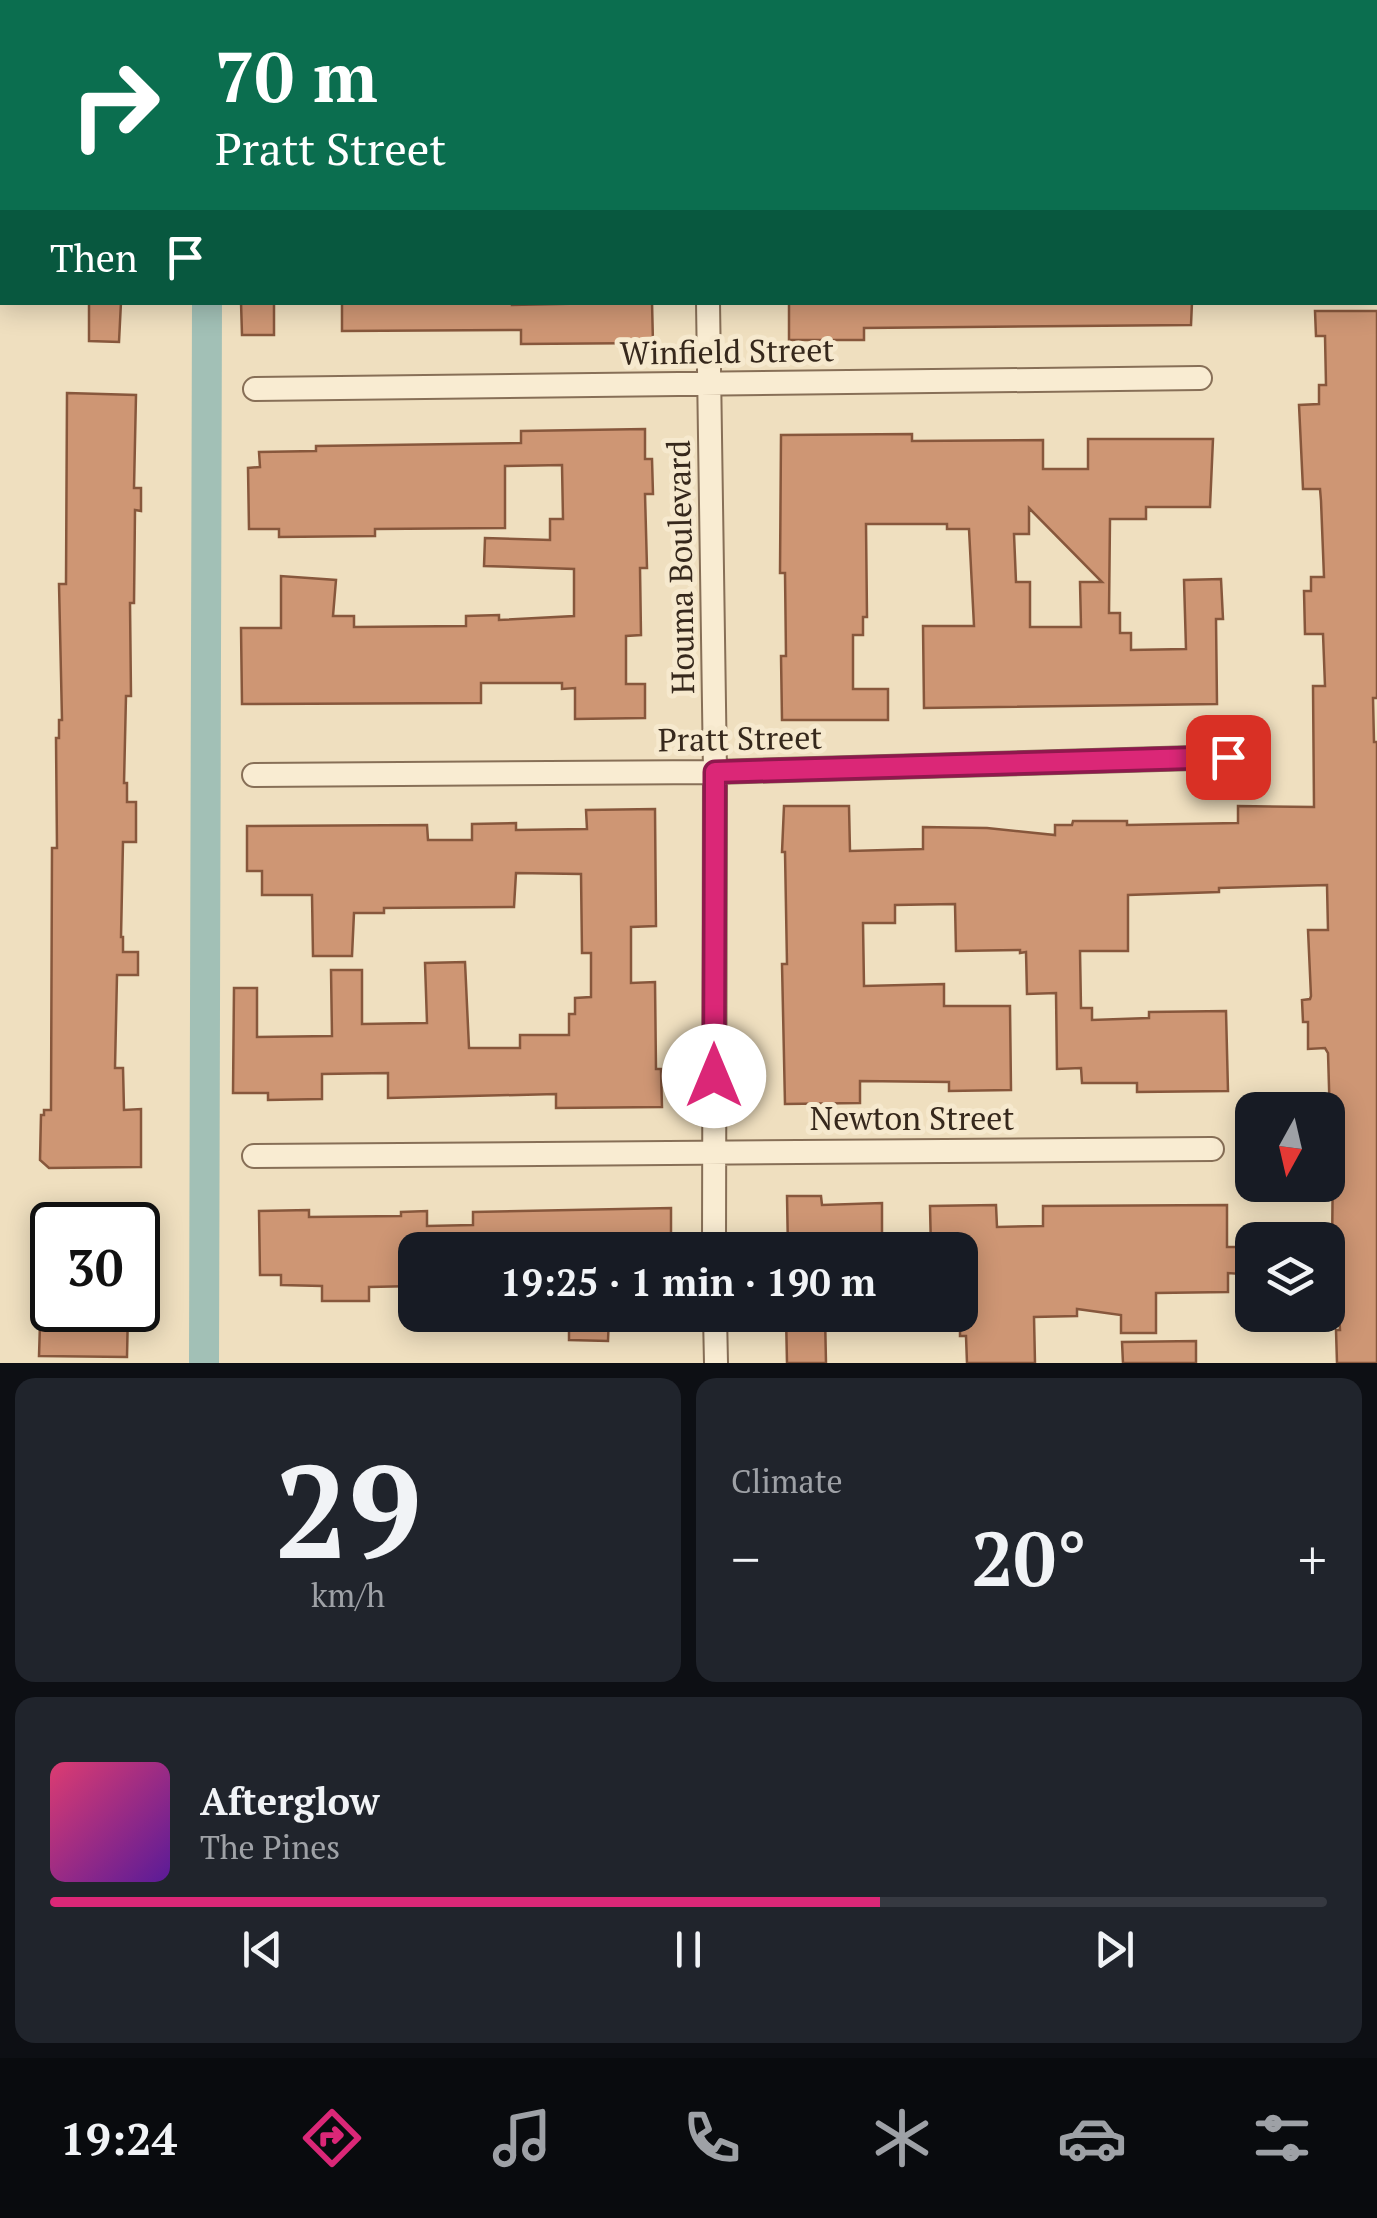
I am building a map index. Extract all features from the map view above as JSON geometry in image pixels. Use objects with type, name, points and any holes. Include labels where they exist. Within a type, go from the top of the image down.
[{"type":"street","name":"Houma Boulevard","points":[[708,305],[715,772],[714,1232]]},
{"type":"street","name":"Winfield Street","points":[[255,389],[1200,378]]},
{"type":"street","name":"Pratt Street","points":[[254,775],[715,772],[1228,757]]},
{"type":"street","name":"Newton Street","points":[[254,1156],[1212,1149]]},
{"type":"street","points":[[715,1332],[716,1363]]},
{"type":"building","points":[[89,305],[121,305],[119,342],[89,341]]},
{"type":"building","points":[[241,305],[274,305],[274,335],[242,335]]},
{"type":"building","points":[[342,305],[652,305],[653,343],[521,344],[521,330],[342,331]]},
{"type":"building","points":[[789,305],[1192,305],[1191,325],[864,328],[864,340],[789,340]]},
{"type":"building","points":[[1315,311],[1377,311],[1377,698],[1373,698],[1377,742],[1377,1363],[1337,1363],[1336,1332],[1345,1332],[1345,1222],[1332,1222],[1333,1202],[1345,1202],[1345,1092],[1329,1092],[1325,1048],[1308,1049],[1308,1022],[1303,1022],[1302,1000],[1311,996],[1308,930],[1328,930],[1327,885],[1128,895],[1128,951],[1080,951],[1081,1008],[1092,1008],[1092,1020],[1149,1018],[1149,1012],[1226,1011],[1228,1091],[1137,1092],[1137,1083],[1082,1083],[1081,1068],[1057,1069],[1056,993],[1027,994],[1026,952],[956,951],[955,904],[895,905],[895,923],[863,923],[864,986],[944,984],[944,1006],[1010,1006],[1011,1090],[949,1091],[949,1082],[860,1081],[860,1103],[785,1104],[784,806],[849,806],[850,851],[923,849],[923,827],[1055,835],[1055,825],[1072,825],[1073,821],[1127,821],[1127,825],[1238,823],[1238,806],[1314,807],[1313,686],[1325,686],[1323,634],[1305,634],[1304,591],[1311,591],[1311,577],[1324,577],[1320,489],[1303,489],[1299,405],[1319,404],[1319,385],[1326,385],[1325,336],[1316,336]]},
{"type":"building","points":[[67,393],[136,395],[134,488],[141,488],[141,511],[135,510],[131,696],[126,696],[124,783],[127,802],[136,802],[136,842],[123,842],[121,937],[123,952],[138,952],[138,975],[117,975],[115,1068],[123,1068],[124,1110],[141,1109],[141,1167],[49,1168],[40,1160],[41,1115],[44,1110],[51,1110],[52,848],[57,848],[56,738],[62,720],[59,584],[66,584]]},
{"type":"building","points":[[645,429],[645,459],[652,459],[653,494],[645,494],[647,568],[640,568],[641,635],[626,636],[626,684],[645,684],[645,718],[575,719],[575,688],[562,689],[562,683],[481,683],[481,703],[242,704],[241,628],[281,628],[281,576],[336,580],[333,616],[354,616],[354,627],[466,626],[466,616],[499,615],[499,620],[574,616],[574,569],[484,566],[485,538],[550,540],[550,519],[563,519],[562,465],[505,466],[505,528],[375,529],[375,536],[279,537],[279,529],[249,529],[248,468],[260,467],[259,452],[316,451],[316,446],[521,443],[521,431]]},
{"type":"building","points":[[912,434],[912,441],[1043,440],[1043,469],[1088,469],[1088,439],[1213,439],[1210,507],[1146,507],[1146,519],[1110,519],[1109,613],[1120,613],[1120,633],[1131,633],[1131,650],[1186,649],[1184,580],[1221,579],[1223,619],[1216,619],[1217,704],[924,708],[923,626],[974,626],[969,529],[947,529],[947,524],[866,524],[867,617],[863,617],[863,635],[853,635],[853,689],[888,689],[888,720],[782,720],[781,656],[786,656],[785,573],[780,573],[781,435]],"holes":[[[1029,508],[1102,582],[1080,582],[1081,627],[1030,627],[1030,582],[1016,582],[1014,534],[1029,534]]]},
{"type":"building","points":[[655,809],[656,926],[631,927],[631,983],[655,982],[656,1069],[661,1069],[662,1107],[556,1108],[556,1094],[388,1098],[388,1073],[322,1074],[322,1099],[268,1100],[268,1093],[233,1093],[234,988],[257,988],[257,1037],[332,1036],[331,970],[362,970],[362,1024],[427,1023],[425,963],[465,962],[469,1048],[520,1048],[520,1035],[569,1035],[569,1014],[575,1014],[575,998],[591,997],[591,953],[582,953],[581,874],[516,873],[514,907],[384,908],[384,913],[354,913],[352,956],[313,956],[312,895],[262,895],[262,871],[247,871],[247,826],[427,825],[428,840],[472,840],[472,824],[516,823],[516,830],[587,829],[586,810]]},
{"type":"building","points":[[787,1196],[821,1196],[822,1205],[882,1203],[882,1232],[788,1232]]},
{"type":"building","points":[[996,1205],[997,1227],[1043,1226],[1043,1206],[1227,1205],[1227,1247],[1235,1247],[1235,1274],[1228,1273],[1228,1292],[1156,1293],[1156,1333],[1121,1333],[1121,1315],[1077,1309],[1077,1316],[1034,1317],[1035,1363],[967,1363],[966,1336],[960,1336],[960,1332],[978,1332],[978,1232],[931,1232],[930,1206]]},
{"type":"building","points":[[671,1208],[671,1232],[398,1232],[398,1286],[369,1287],[369,1301],[322,1301],[322,1286],[281,1285],[281,1275],[260,1275],[259,1211],[309,1210],[309,1217],[401,1216],[401,1212],[427,1211],[427,1226],[473,1225],[473,1212]]},
{"type":"building","points":[[40,1332],[128,1332],[127,1357],[39,1356]]},
{"type":"building","points":[[569,1332],[608,1332],[608,1341],[569,1340]]},
{"type":"building","points":[[786,1332],[825,1332],[826,1363],[787,1363]]},
{"type":"building","points":[[1196,1341],[1196,1363],[1123,1363],[1122,1342]]},
{"type":"waterway","points":[[204,1363],[207,305]]},
{"type":"route","points":[[714,1076],[715,772],[1228,757]]}]
